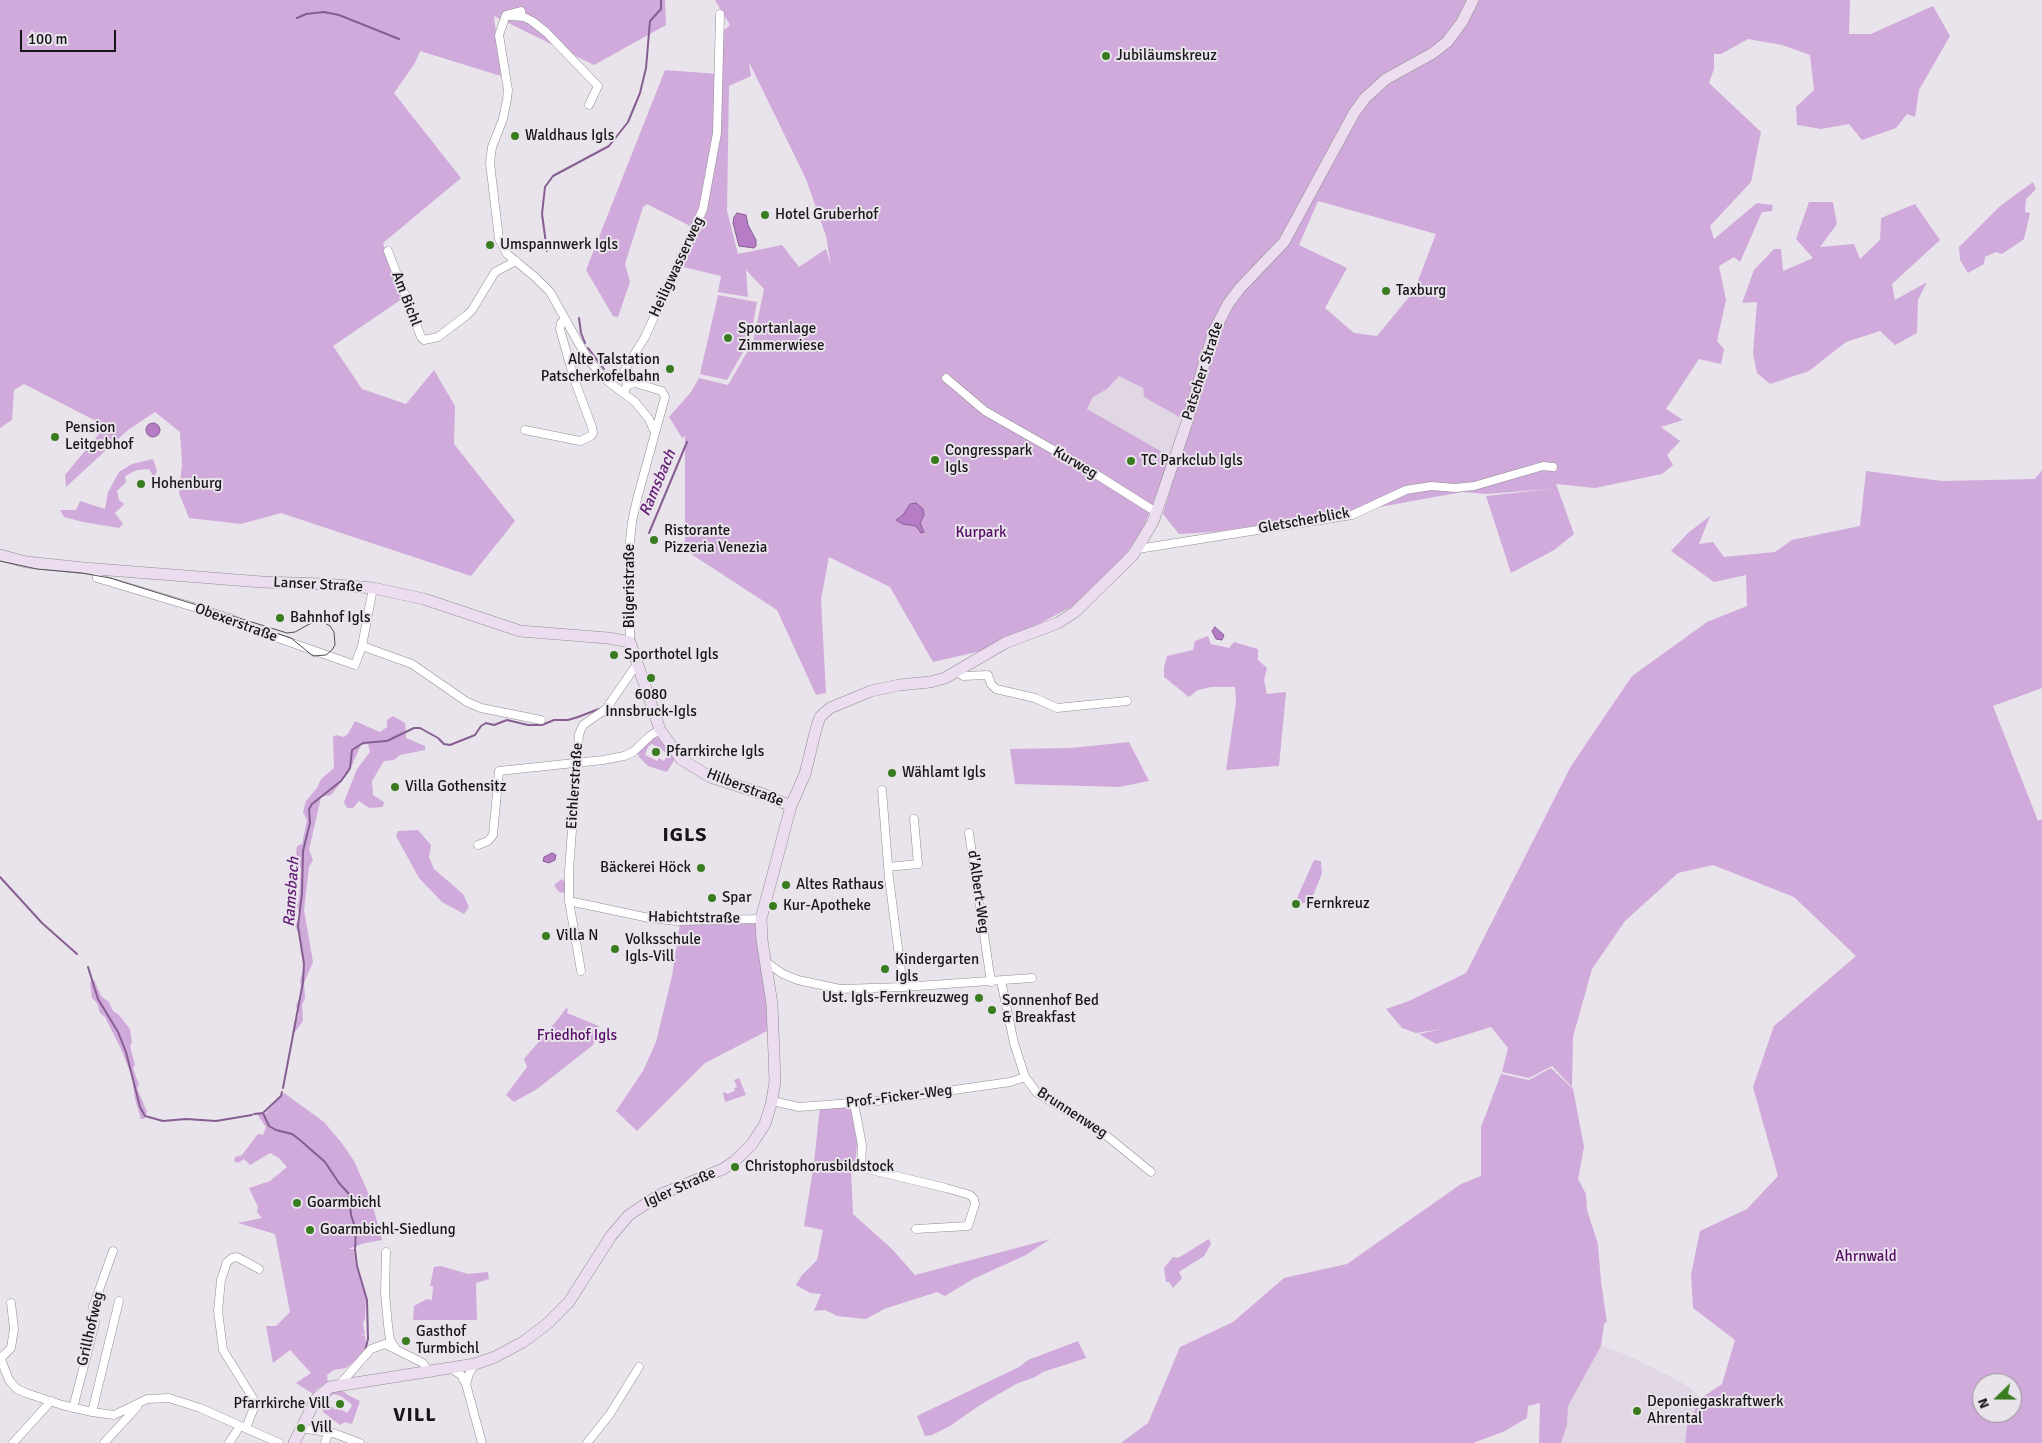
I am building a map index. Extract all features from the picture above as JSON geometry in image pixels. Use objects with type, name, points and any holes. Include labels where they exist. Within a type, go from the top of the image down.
[{"type":"main road","name":"Patscher Straße","points":[[791,806],[805,774],[820,717],[826,711],[882,688],[930,682],[945,678],[1005,643],[1052,626],[1070,616],[1097,592],[1138,549],[1149,530],[1156,512],[1214,331],[1224,310],[1240,288],[1284,242],[1354,113],[1365,98],[1386,80],[1432,54],[1447,42],[1462,22],[1473,0]]},
{"type":"main road","name":"Lanser Straße","points":[[0,555],[26,562],[97,574],[373,588],[424,599],[520,631],[608,638],[630,642]]},
{"type":"main road","name":"Hilberstraße","points":[[630,642],[660,730],[681,759],[708,776],[763,794],[791,806]]},
{"type":"main road","name":"Igler Straße","points":[[294,1443],[319,1395],[326,1389],[340,1384],[429,1373],[475,1364],[495,1357],[523,1342],[555,1316],[578,1290],[617,1228],[635,1210],[659,1195],[714,1174],[735,1161],[747,1149],[761,1131],[772,1101],[775,1074],[773,1013],[762,940],[761,919],[791,806]]},
{"type":"street","points":[[506,15],[521,11]]},
{"type":"street","name":"Heiligwasserweg","points":[[624,393],[627,384],[626,366],[645,337],[703,212],[718,133],[720,14]]},
{"type":"street","points":[[506,15],[524,17],[532,21],[546,32],[598,86],[589,105]]},
{"type":"street","points":[[506,15],[499,35],[508,90],[503,119],[492,148],[490,167],[499,239],[508,254],[550,292],[581,349],[594,367],[605,379],[635,402],[649,419],[654,433]]},
{"type":"street","name":"Am Bichl","points":[[388,251],[421,337],[424,340],[438,337],[467,315],[496,272],[516,261]]},
{"type":"street","points":[[525,430],[580,441],[591,436],[593,433],[574,379],[560,329],[561,323],[565,319]]},
{"type":"street","name":"Kurweg","points":[[946,378],[985,411],[1094,473],[1156,512]]},
{"type":"street","name":"Bilgeristraße","points":[[627,384],[635,383],[662,392],[665,397],[632,522],[630,541],[630,642]]},
{"type":"street","name":"Gletscherblick","points":[[1138,549],[1352,515],[1406,490],[1431,486],[1455,488],[1474,486],[1543,466],[1554,467]]},
{"type":"street","name":"Obexerstraße","points":[[97,574],[230,618],[258,631],[355,665],[362,646],[373,588]]},
{"type":"street","points":[[362,646],[412,664],[474,705],[541,720]]},
{"type":"street","name":"Eichlerstraße","points":[[581,971],[569,901],[569,871],[579,734],[583,725],[606,709],[637,664]]},
{"type":"street","name":"Patscher Straße","points":[[958,672],[963,676],[988,674],[991,684],[996,689],[1035,698],[1057,708],[1127,701]]},
{"type":"street","points":[[478,845],[488,841],[493,834],[498,771],[603,760],[629,754],[651,735],[660,730]]},
{"type":"street","points":[[882,790],[888,867],[903,987]]},
{"type":"street","points":[[888,867],[918,864],[914,819]]},
{"type":"street","name":"d'Albert-Weg","points":[[969,833],[991,982]]},
{"type":"street","name":"Habichtstraße","points":[[569,901],[649,918],[676,921],[761,919]]},
{"type":"street","points":[[766,962],[790,977],[818,985],[856,989],[1032,978]]},
{"type":"street","name":"Brunnenweg","points":[[1001,981],[1014,1043],[1025,1077],[1037,1093],[1096,1127],[1151,1172]]},
{"type":"street","name":"Prof.-Ficker-Weg","points":[[772,1101],[798,1107],[854,1103],[1005,1083],[1025,1077]]},
{"type":"street","points":[[854,1103],[862,1144],[861,1165],[863,1168],[946,1188],[974,1198],[975,1204],[968,1226],[916,1230]]},
{"type":"street","name":"Grillhofweg","points":[[73,1408],[95,1323],[93,1308],[113,1252]]},
{"type":"street","points":[[386,1252],[385,1294],[388,1326],[390,1340],[398,1350]]},
{"type":"street","points":[[229,1443],[243,1427],[254,1405],[254,1400],[224,1356],[218,1311],[221,1280],[227,1262],[232,1258],[236,1257],[259,1269]]},
{"type":"street","name":"Grillhofweg","points":[[92,1412],[119,1301]]},
{"type":"street","points":[[11,1303],[14,1329],[11,1348],[0,1357],[10,1380],[15,1387],[26,1394],[73,1408],[108,1415],[117,1415],[142,1401],[154,1398],[173,1399],[200,1408],[278,1443]]},
{"type":"street","points":[[340,1384],[371,1349],[385,1344],[423,1363],[429,1373]]},
{"type":"street","points":[[466,1384],[475,1364]]},
{"type":"street","points":[[587,1443],[608,1417],[639,1367]]},
{"type":"street","points":[[452,1369],[461,1375],[466,1384],[482,1443]]},
{"type":"street","points":[[14,1443],[51,1401]]},
{"type":"street","points":[[104,1443],[142,1401]]},
{"type":"street","points":[[301,1428],[328,1432],[360,1443]]},
{"type":"street","points":[[325,1443],[328,1432]]},
{"type":"shaded area","points":[[737,213],[746,215],[748,225],[756,240],[754,248],[739,246],[733,223]]},
{"type":"shaded area","points":[[1119,376],[1143,388],[1145,397],[1183,419],[1171,457],[1087,409],[1093,397],[1107,389]]},
{"type":"shaded area","points":[[150,423],[156,423],[160,430],[156,437],[150,437],[146,433],[146,427]]},
{"type":"shaded area","points":[[916,503],[923,509],[924,515],[920,523],[924,532],[921,533],[916,526],[903,524],[896,520],[903,515],[910,504]]},
{"type":"shaded area","points":[[1215,627],[1224,635],[1222,640],[1216,639],[1212,631]]},
{"type":"shaded area","points":[[552,853],[556,855],[555,860],[549,863],[543,861],[544,857]]},
{"type":"shaded area","points":[[1601,1346],[1625,1354],[1677,1380],[1689,1387],[1701,1398],[1687,1426],[1685,1443],[1561,1443],[1567,1425],[1568,1406]]},
{"type":"green space","points":[[0,0],[665,0],[666,25],[594,65],[494,16],[501,76],[420,51],[415,63],[394,93],[461,178],[383,243],[402,299],[333,346],[362,389],[406,404],[434,370],[455,406],[454,444],[515,521],[471,576],[281,513],[241,524],[189,518],[179,493],[182,464],[180,432],[155,412],[128,430],[66,487],[65,475],[99,434],[96,421],[24,384],[14,390],[12,420],[0,428]]},
{"type":"green space","name":"Kurpark","points":[[715,0],[1850,0],[1849,34],[1871,34],[1933,6],[1950,36],[1919,90],[1915,117],[1907,114],[1896,128],[1862,140],[1849,124],[1821,129],[1797,125],[1796,107],[1814,90],[1810,55],[1782,45],[1748,39],[1721,54],[1714,54],[1714,69],[1709,83],[1761,132],[1751,182],[1710,226],[1714,239],[1757,203],[1773,205],[1772,211],[1762,212],[1740,262],[1734,257],[1719,266],[1726,300],[1717,341],[1724,349],[1721,364],[1699,359],[1666,409],[1683,420],[1661,427],[1680,441],[1667,455],[1673,465],[1662,474],[1595,488],[1556,484],[1574,534],[1554,550],[1511,573],[1486,496],[1550,489],[1486,494],[1462,492],[1352,512],[1214,532],[1179,534],[1163,514],[1190,423],[1144,397],[1143,388],[1119,376],[1107,389],[1093,397],[1087,409],[1171,457],[1141,534],[1119,562],[1077,604],[981,651],[933,662],[890,587],[829,557],[821,599],[826,693],[816,695],[777,610],[685,550],[685,436],[682,438],[669,417],[691,392],[699,378],[728,385],[753,342],[764,289],[746,270],[748,297],[718,292],[721,276],[683,267],[691,244],[706,214],[717,152],[723,31],[730,25]],"holes":[[[749,62],[806,179],[826,236],[831,266],[826,249],[799,267],[782,245],[738,254],[727,211],[729,86],[751,76]],[[1318,201],[1436,234],[1414,291],[1377,336],[1354,333],[1325,308],[1347,268],[1299,245]]]},
{"type":"green space","points":[[665,70],[717,74],[717,117],[699,215],[692,227],[647,204],[643,207],[625,264],[630,282],[618,317],[613,316],[586,270]]},
{"type":"green space","points":[[2033,182],[2036,189],[2026,199],[2025,212],[2030,213],[2024,239],[2002,254],[1996,252],[1985,257],[1984,264],[1968,273],[1960,260],[1959,247],[2000,206]]},
{"type":"green space","points":[[1809,202],[1833,202],[1837,224],[1820,247],[1854,244],[1860,259],[1880,240],[1881,218],[1915,204],[1940,240],[1892,284],[1895,300],[1927,282],[1918,300],[1917,333],[1895,345],[1880,331],[1846,342],[1809,371],[1770,384],[1757,373],[1753,353],[1757,302],[1742,303],[1754,270],[1774,249],[1781,249],[1783,271],[1813,258],[1796,239]]},
{"type":"green space","name":"Sportanlage Zimmerwiese","points":[[718,295],[757,302],[750,340],[727,380],[700,374]]},
{"type":"green space","points":[[153,459],[157,471],[154,477],[149,469],[137,470],[125,476],[126,482],[117,491],[119,500],[124,504],[115,513],[123,524],[119,528],[64,517],[60,510],[76,510],[80,501],[105,509],[108,492],[119,472],[132,464]]},
{"type":"green space","name":"Ahrnwald","points":[[2042,470],[2042,688],[1993,706],[2038,821],[2042,819],[2042,1443],[1685,1443],[1687,1426],[1701,1398],[1722,1384],[1735,1340],[1693,1308],[1691,1275],[1700,1231],[1747,1209],[1778,1176],[1753,1087],[1774,1026],[1856,956],[1794,897],[1713,865],[1678,873],[1625,921],[1592,969],[1573,1037],[1572,1087],[1552,1066],[1529,1078],[1502,1072],[1508,1048],[1491,1027],[1436,1044],[1419,1034],[1442,1029],[1416,1033],[1402,1028],[1386,1009],[1409,1001],[1466,973],[1571,766],[1632,676],[1707,622],[1747,606],[1746,575],[1714,582],[1671,551],[1688,533],[1710,516],[1699,544],[1713,542],[1724,557],[1775,552],[1792,540],[1860,526],[1866,471],[1942,481],[2035,479]]},
{"type":"green space","points":[[1208,636],[1211,644],[1229,648],[1234,642],[1258,649],[1258,660],[1267,668],[1264,680],[1267,694],[1286,692],[1279,766],[1226,770],[1236,702],[1235,687],[1211,687],[1198,690],[1189,697],[1164,677],[1167,656],[1193,650],[1195,641]]},
{"type":"green space","points":[[393,716],[405,723],[406,738],[425,746],[425,750],[400,755],[394,760],[384,761],[372,781],[373,795],[384,802],[383,807],[369,808],[359,801],[353,808],[347,808],[344,802],[357,769],[370,752],[368,744],[361,745],[349,772],[331,795],[321,797],[309,850],[313,860],[309,867],[304,910],[313,962],[304,983],[303,1021],[292,1036],[294,1023],[299,1015],[296,1005],[302,995],[300,979],[305,968],[299,934],[295,926],[300,916],[297,906],[301,869],[296,853],[297,846],[302,844],[307,820],[303,812],[306,801],[317,788],[321,779],[334,768],[333,737],[336,735],[344,737],[348,734],[355,721],[380,732],[387,727],[387,720]]},
{"type":"green space","points":[[653,737],[659,738],[676,757],[667,772],[648,766],[639,757],[638,753]],"holes":[[[652,744],[668,754],[664,761],[659,758],[657,761],[645,755],[648,747]]]},
{"type":"green space","points":[[1129,742],[1149,781],[1119,787],[1015,784],[1010,749],[1071,748]]},
{"type":"green space","points":[[418,830],[431,845],[429,857],[434,869],[463,894],[469,907],[464,914],[442,902],[419,878],[396,836],[398,831]]},
{"type":"green space","points":[[1314,860],[1321,861],[1322,873],[1311,901],[1299,904],[1297,898]]},
{"type":"green space","points":[[562,879],[567,884],[567,891],[562,893],[554,885]]},
{"type":"green space","points":[[680,923],[755,923],[767,992],[769,1030],[705,1063],[637,1131],[616,1111],[643,1071],[656,1042],[672,976]]},
{"type":"green space","points":[[94,980],[101,996],[109,1002],[113,1011],[119,1015],[130,1029],[132,1043],[130,1046],[135,1065],[133,1068],[139,1085],[137,1088],[147,1112],[144,1119],[141,1119],[135,1099],[132,1077],[121,1049],[105,1017],[100,1013],[97,1003],[92,998],[90,982]]},
{"type":"green space","name":"Friedhof Igls","points":[[566,1008],[568,1009],[567,1013],[599,1026],[593,1045],[537,1089],[514,1102],[506,1095],[527,1067],[524,1059]]},
{"type":"green space","points":[[1551,1068],[1573,1089],[1584,1147],[1578,1179],[1586,1194],[1587,1210],[1598,1244],[1607,1322],[1604,1324],[1601,1346],[1568,1406],[1567,1425],[1561,1443],[1539,1443],[1540,1403],[1528,1406],[1527,1418],[1505,1431],[1473,1443],[1121,1443],[1148,1423],[1180,1347],[1233,1322],[1284,1278],[1347,1264],[1461,1184],[1481,1176],[1481,1127],[1501,1074],[1529,1080]]},
{"type":"green space","points":[[739,1078],[746,1095],[725,1102],[723,1093],[727,1094],[735,1091],[734,1088],[737,1087],[734,1080]]},
{"type":"green space","points":[[284,1093],[324,1122],[354,1161],[371,1199],[382,1240],[348,1249],[354,1249],[356,1266],[366,1298],[365,1319],[363,1323],[365,1335],[359,1334],[365,1336],[367,1351],[346,1368],[334,1370],[327,1375],[328,1383],[318,1388],[313,1394],[296,1383],[311,1373],[290,1350],[273,1363],[266,1326],[276,1326],[290,1312],[275,1234],[238,1223],[262,1218],[257,1212],[258,1207],[249,1188],[270,1181],[287,1167],[279,1158],[270,1153],[250,1165],[244,1159],[238,1163],[234,1161],[235,1157],[242,1155],[258,1134],[263,1135],[266,1127],[257,1114],[265,1114]]},
{"type":"green space","points":[[843,1105],[851,1109],[857,1143],[855,1169],[851,1169],[853,1214],[892,1249],[915,1275],[1050,1239],[1026,1255],[973,1279],[945,1296],[937,1292],[884,1309],[866,1319],[837,1316],[825,1310],[814,1311],[821,1294],[810,1293],[796,1285],[802,1275],[817,1260],[823,1230],[804,1226],[814,1163],[820,1106]]},
{"type":"green space","points":[[1209,1239],[1211,1244],[1204,1256],[1179,1272],[1182,1278],[1173,1288],[1169,1282],[1166,1282],[1164,1268],[1173,1257],[1178,1258]]},
{"type":"green space","points":[[441,1266],[468,1274],[488,1272],[489,1279],[476,1283],[477,1320],[413,1320],[414,1306],[427,1299],[432,1300],[433,1286],[430,1286],[434,1267]]},
{"type":"green space","points":[[1078,1341],[1086,1358],[1043,1372],[1016,1384],[980,1405],[950,1426],[932,1435],[925,1436],[917,1416],[1019,1367],[1028,1360]]},
{"type":"green space","points":[[339,1388],[360,1401],[352,1424],[345,1422],[340,1425],[323,1412],[320,1400],[325,1395]],"holes":[[[333,1394],[341,1396],[352,1406],[347,1413],[338,1407],[335,1410],[327,1401]]]},
{"type":"waterway","name":"Ramsbach","points":[[547,251],[542,214],[545,187],[553,176],[609,146],[628,122],[640,93],[646,68],[650,21],[661,9],[661,0]]},
{"type":"waterway","points":[[297,18],[306,14],[324,12],[339,15],[399,39]]},
{"type":"waterway","name":"Ramsbach","points":[[579,318],[581,333],[585,343]]},
{"type":"waterway","name":"Ramsbach","points":[[588,348],[604,369]]},
{"type":"waterway","name":"Ramsbach","points":[[649,533],[687,442]]},
{"type":"waterway","name":"Ramsbach","points":[[420,728],[438,738],[444,744],[450,745],[475,735],[481,726],[486,723],[494,725],[507,720],[528,725],[542,725],[554,720],[568,720],[599,709]]},
{"type":"waterway","name":"Ramsbach","points":[[387,741],[414,728],[420,728]]},
{"type":"waterway","name":"Ramsbach","points":[[283,1088],[303,982],[304,964],[298,926],[302,894],[303,851],[310,823],[309,809],[312,804],[341,781],[350,768],[352,750],[363,743],[386,741]]},
{"type":"waterway","points":[[0,877],[42,923],[77,954]]},
{"type":"waterway","points":[[88,967],[98,999],[118,1032],[126,1052],[140,1107],[145,1116],[163,1121],[186,1119],[216,1121],[252,1115]]},
{"type":"waterway","name":"Ramsbach","points":[[282,1092],[281,1096],[263,1113],[269,1126],[292,1134],[300,1140],[325,1162],[349,1194],[351,1215],[356,1230],[355,1249],[357,1266],[367,1300],[368,1339],[365,1351]]},
{"type":"waterway","points":[[254,1114],[263,1113]]},
{"type":"tram line","points":[[0,561],[37,569],[82,573],[110,578],[287,633],[295,632],[313,622],[323,622],[330,626],[334,632],[335,645],[326,655],[313,656],[291,638],[257,627],[233,616]]},
{"type":"place","name":"Jubiläumskreuz","points":[[1106,56]]},
{"type":"place","name":"Waldhaus Igls","points":[[515,136]]},
{"type":"place","name":"Hotel Gruberhof","points":[[765,215]]},
{"type":"place","name":"Umspannwerk Igls","points":[[490,245]]},
{"type":"place","name":"Taxburg","points":[[1386,291]]},
{"type":"place","name":"Sportanlage Zimmerwiese","points":[[728,338]]},
{"type":"place","name":"Alte Talstation Patscherkofelbahn","points":[[670,369]]},
{"type":"place","name":"Pension Leitgebhof","points":[[55,437]]},
{"type":"place","name":"Congresspark Igls","points":[[935,460]]},
{"type":"place","name":"TC Parkclub Igls","points":[[1131,461]]},
{"type":"place","name":"Hohenburg","points":[[141,484]]},
{"type":"place","name":"Ristorante Pizzeria Venezia","points":[[654,540]]},
{"type":"place","name":"Bahnhof Igls","points":[[280,618]]},
{"type":"place","name":"Sporthotel Igls","points":[[614,655]]},
{"type":"place","name":"6080 Innsbruck-Igls","points":[[651,678]]},
{"type":"place","name":"Pfarrkirche Igls","points":[[656,752]]},
{"type":"place","name":"Wählamt Igls","points":[[892,773]]},
{"type":"place","name":"Villa Gothensitz","points":[[395,787]]},
{"type":"place","name":"Bäckerei Höck","points":[[701,868]]},
{"type":"place","name":"Altes Rathaus","points":[[786,885]]},
{"type":"place","name":"Spar","points":[[712,898]]},
{"type":"place","name":"Fernkreuz","points":[[1296,904]]},
{"type":"place","name":"Kur-Apotheke","points":[[773,906]]},
{"type":"place","name":"Villa N","points":[[546,936]]},
{"type":"place","name":"Volksschule Igls-Vill","points":[[615,949]]},
{"type":"place","name":"Kindergarten Igls","points":[[885,969]]},
{"type":"place","name":"Ust. Igls-Fernkreuzweg","points":[[979,998]]},
{"type":"place","name":"Sonnenhof Bed & Breakfast","points":[[992,1010]]},
{"type":"place","name":"Christophorusbildstock","points":[[735,1167]]},
{"type":"place","name":"Goarmbichl","points":[[297,1203]]},
{"type":"place","name":"Goarmbichl-Siedlung","points":[[310,1230]]},
{"type":"place","name":"Gasthof Turmbichl","points":[[406,1341]]},
{"type":"place","name":"Pfarrkirche Vill","points":[[340,1404]]},
{"type":"place","name":"Deponiegaskraftwerk Ahrental","points":[[1637,1411]]},
{"type":"place","name":"Vill","points":[[301,1428]]},
{"type":"district","name":"IGLS","points":[[685,836]]},
{"type":"district","name":"VILL","points":[[415,1416]]}]
